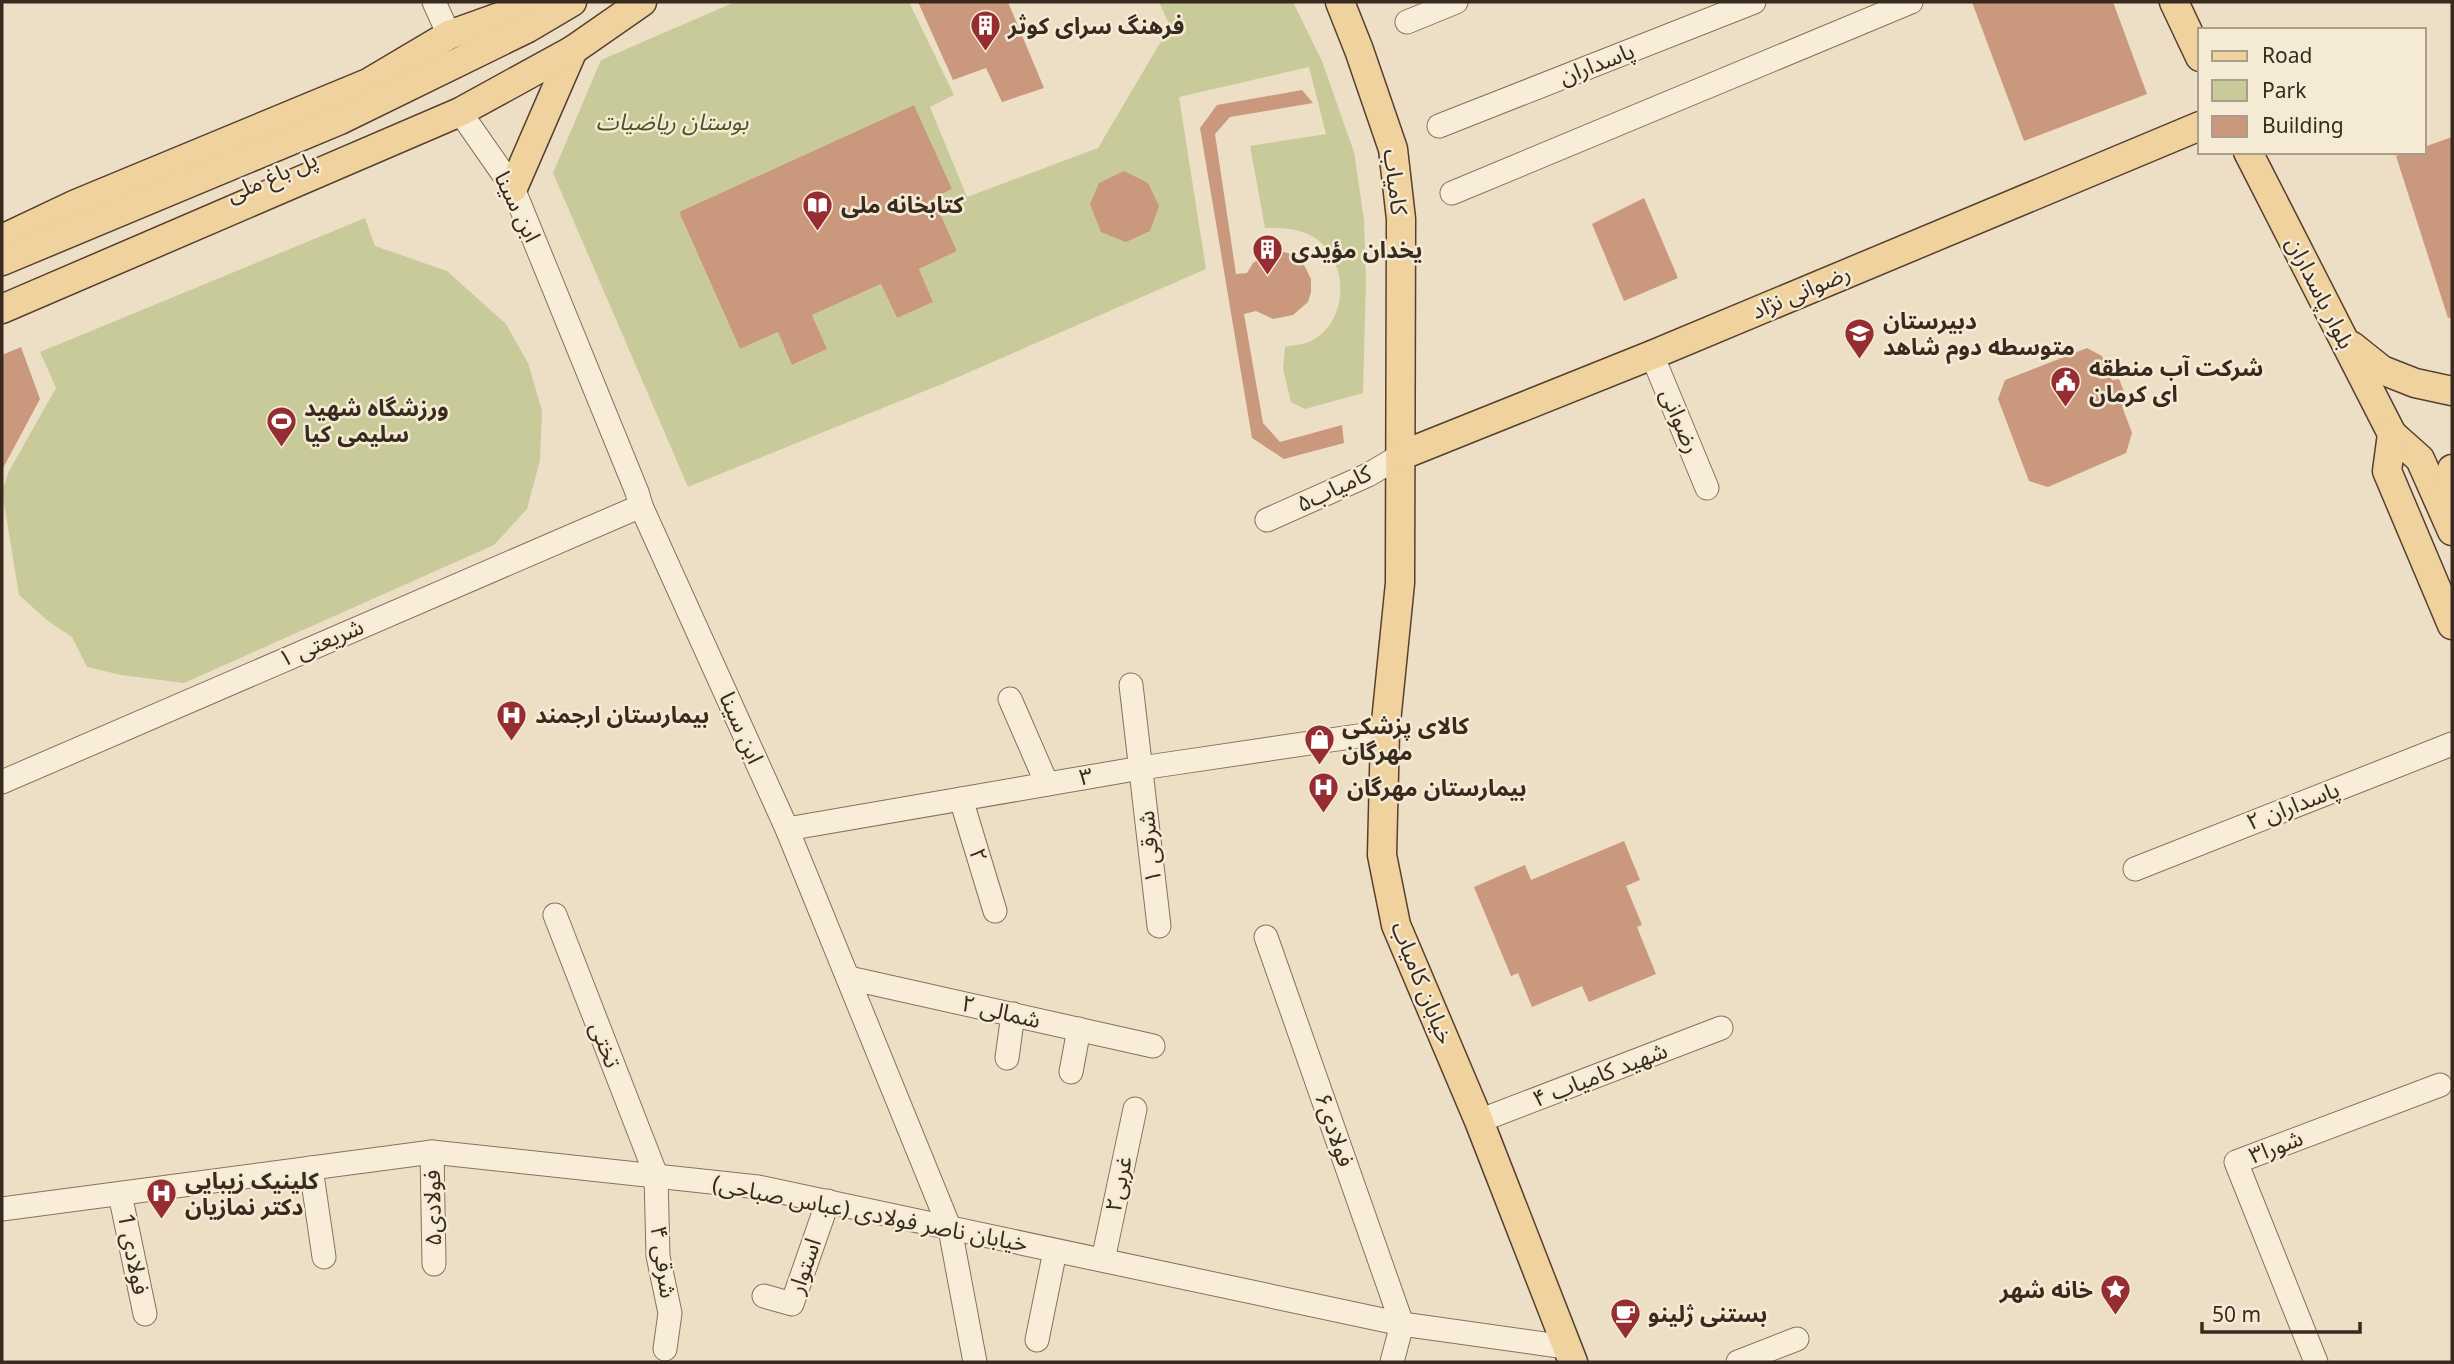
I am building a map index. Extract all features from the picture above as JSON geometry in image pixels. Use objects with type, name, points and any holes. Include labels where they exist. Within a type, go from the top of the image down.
[{"type":"main road","points":[[2,239],[76,204],[368,83],[449,35],[541,2]]},
{"type":"main road","points":[[532,39],[572,2]]},
{"type":"main road","points":[[532,39],[636,2]]},
{"type":"main road","points":[[2,309],[460,112],[573,50],[642,2]]},
{"type":"main road","name":"کامیاب","points":[[1340,2],[1393,149],[1401,219],[1400,456]]},
{"type":"main road","points":[[2180,4],[2198,52]]},
{"type":"main road","name":"پل باغ ملی","points":[[2,291],[95,237],[340,120],[532,39]]},
{"type":"main road","points":[[513,188],[573,50]]},
{"type":"main road","name":"رضوانی نژاد","points":[[1400,456],[1652,355],[2198,126]]},
{"type":"main road","name":"بلوار پاسداران","points":[[2249,154],[2392,434],[2420,459],[2447,519]]},
{"type":"main road","name":"پل باغ ملی","points":[[2,261],[95,237]]},
{"type":"main road","points":[[2344,340],[2382,370],[2415,383],[2452,391]]},
{"type":"main road","points":[[2392,434],[2387,471],[2452,625]]},
{"type":"main road","name":"خیابان کامیاب","points":[[1400,456],[1400,583],[1385,732],[1382,855],[1396,925],[1479,1121],[1570,1355]]},
{"type":"main road","points":[[2447,519],[2452,469]]},
{"type":"street","points":[[434,2],[449,35]]},
{"type":"street","points":[[1407,22],[1456,2]]},
{"type":"street","name":"پاسداران","points":[[1439,125],[1754,2]]},
{"type":"street","points":[[1452,193],[1911,2]]},
{"type":"street","name":"ابن سینا","points":[[460,112],[513,188],[641,506],[787,830],[849,978],[950,1229],[975,1362]]},
{"type":"street","name":"رضوانی","points":[[1652,355],[1707,488]]},
{"type":"street","name":"کامیاب۵","points":[[1267,520],[1368,475],[1400,456]]},
{"type":"street","name":"شریعتی ۱","points":[[2,782],[641,506]]},
{"type":"street","name":"۱ شرقی","points":[[1131,685],[1159,926]]},
{"type":"street","points":[[1010,699],[1046,784]]},
{"type":"street","name":"۳","points":[[787,830],[1141,768],[1385,732]]},
{"type":"street","name":"پاسداران ۲","points":[[2135,869],[2452,744]]},
{"type":"street","name":"۲","points":[[961,799],[995,911]]},
{"type":"street","name":"تختی","points":[[555,915],[656,1175]]},
{"type":"street","name":"فولادی۶","points":[[1266,937],[1402,1324]]},
{"type":"street","name":"۲ شمالی","points":[[849,978],[1153,1046]]},
{"type":"street","points":[[1007,1058],[1013,1014]]},
{"type":"street","name":"شهید کامیاب ۴","points":[[1479,1121],[1721,1028]]},
{"type":"street","points":[[1070,1072],[1079,1029]]},
{"type":"street","name":"شورا۳","points":[[2316,1362],[2236,1162],[2440,1085]]},
{"type":"street","name":"غربی۲","points":[[1103,1259],[1135,1109]]},
{"type":"street","name":"خیابان ناصر فولادی (عباس صباحی)","points":[[2,1209],[432,1152],[758,1187],[1402,1324],[1570,1355]]},
{"type":"street","name":"فولادی۵","points":[[432,1152],[434,1264]]},
{"type":"street","points":[[311,1168],[324,1257]]},
{"type":"street","name":"۴ شرقی","points":[[656,1175],[658,1256],[670,1313],[665,1349]]},
{"type":"street","name":"فولادی 1","points":[[120,1194],[145,1314]]},
{"type":"street","name":"استوار","points":[[765,1296],[792,1304],[828,1201]]},
{"type":"street","points":[[1037,1340],[1055,1251]]},
{"type":"street","points":[[1392,1362],[1402,1324]]},
{"type":"street","points":[[1738,1362],[1797,1339]]},
{"type":"green space","name":"بوستان ریاضیات","points":[[735,2],[909,2],[954,95],[930,107],[967,197],[1098,148],[1170,26],[1159,2],[1293,2],[1322,61],[1354,152],[1364,220],[1366,280],[1363,393],[1305,409],[1291,402],[1283,369],[1285,347],[1311,341],[1324,331],[1334,318],[1339,303],[1338,271],[1332,256],[1322,243],[1308,234],[1281,228],[1265,228],[1250,146],[1326,134],[1309,67],[1179,97],[1206,269],[942,384],[688,487],[553,173],[601,60]],"holes":[[[914,105],[952,189],[933,198],[957,251],[919,269],[933,302],[897,318],[881,284],[812,315],[827,349],[793,365],[778,332],[740,349],[679,212]]]},
{"type":"green space","name":"ورزشگاه شهید سلیمی کیا","points":[[365,218],[375,246],[447,271],[506,324],[528,363],[542,411],[540,460],[527,509],[494,545],[184,683],[121,675],[87,667],[72,637],[48,621],[19,595],[2,491],[9,471],[56,388],[40,352]]},
{"type":"building","name":"فرهنگ سرای کوثر","points":[[918,2],[1008,2],[1044,88],[1002,102],[986,68],[953,80]]},
{"type":"building","points":[[1972,2],[2113,2],[2147,94],[2024,141]]},
{"type":"building","name":"یخدان مؤیدی","points":[[1302,90],[1313,103],[1230,117],[1215,134],[1236,274],[1247,273],[1253,263],[1265,255],[1284,252],[1294,255],[1303,263],[1311,279],[1308,302],[1293,315],[1273,319],[1256,311],[1244,314],[1263,423],[1280,442],[1342,425],[1344,443],[1284,459],[1252,438],[1200,128],[1217,105]]},
{"type":"building","name":"کتابخانه ملی","points":[[914,105],[952,189],[933,198],[957,251],[919,269],[933,302],[897,318],[881,284],[812,315],[827,349],[792,365],[778,332],[740,349],[679,212]]},
{"type":"building","points":[[2452,137],[2452,317],[2448,318],[2396,156],[2426,154],[2426,146]]},
{"type":"building","points":[[1124,171],[1148,183],[1159,206],[1150,231],[1126,242],[1101,232],[1090,204],[1099,183]]},
{"type":"building","points":[[1644,198],[1678,278],[1624,301],[1592,224]]},
{"type":"building","points":[[21,347],[40,399],[2,470],[2,355]]},
{"type":"building","points":[[2087,348],[2102,356],[2112,380],[2119,379],[2129,404],[2122,406],[2132,433],[2126,453],[2048,487],[2029,481],[1998,399],[2005,380]]},
{"type":"building","points":[[1624,841],[1640,880],[1626,886],[1642,925],[1637,927],[1656,974],[1589,1002],[1582,986],[1532,1007],[1518,973],[1511,976],[1474,887],[1525,865],[1531,880]]},
{"type":"place","name":"فرهنگ سرای کوثر","points":[[985,53]]},
{"type":"place","name":"کتابخانه ملی","points":[[818,232]]},
{"type":"place","name":"یخدان مؤیدی","points":[[1268,277]]},
{"type":"place","name":"دبیرستان متوسطه دوم شاهد","points":[[1860,361]]},
{"type":"place","name":"شرکت آب منطقه ای کرمان","points":[[2066,408]]},
{"type":"place","name":"ورزشگاه شهید سلیمی کیا","points":[[281,448]]},
{"type":"place","name":"بیمارستان ارجمند","points":[[512,742]]},
{"type":"place","name":"کالای پزشکی مهرگان","points":[[1319,766]]},
{"type":"place","name":"بیمارستان مهرگان","points":[[1324,815]]},
{"type":"place","name":"کلینیک زیبایی دکتر نمازیان","points":[[162,1221]]},
{"type":"place","name":"خانه شهر","points":[[2116,1317]]},
{"type":"place","name":"بستنی ژلینو","points":[[1625,1341]]}]
